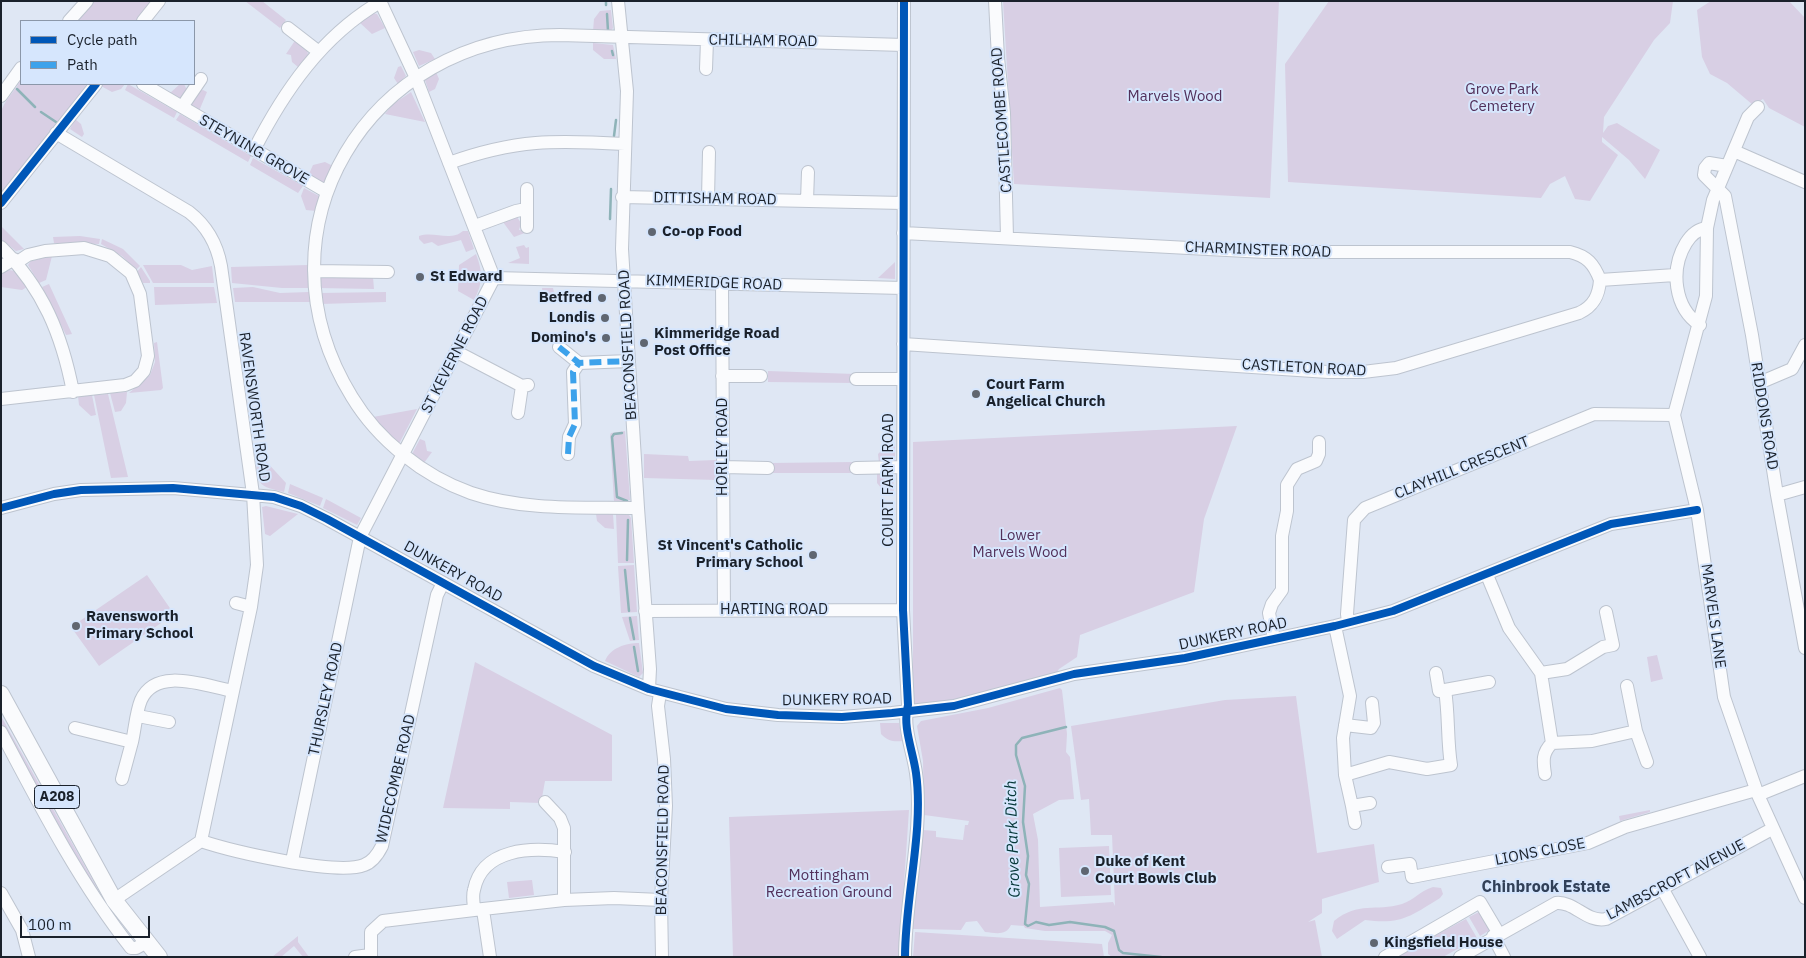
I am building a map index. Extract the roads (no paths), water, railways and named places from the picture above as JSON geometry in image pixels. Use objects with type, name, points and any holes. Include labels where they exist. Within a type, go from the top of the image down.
[{"type":"main road","name":"A208","points":[[1,694],[114,900],[159,957]]},
{"type":"street","points":[[70,20],[87,1]]},
{"type":"street","points":[[144,20],[159,1]]},
{"type":"street","name":"BEACONSFIELD ROAD","points":[[618,1],[627,91],[622,197],[624,280],[650,669],[658,706],[666,798],[661,900],[662,957]]},
{"type":"street","name":"COURT FARM ROAD","points":[[904,1],[903,610],[908,705],[905,717],[916,769],[918,791],[905,957]]},
{"type":"street","name":"CASTLECOMBE ROAD","points":[[995,1],[1004,121],[1007,238]]},
{"type":"street","points":[[254,150],[284,95],[319,52],[360,15],[380,2]]},
{"type":"street","name":"ST KEVERNE ROAD","points":[[360,537],[494,278],[416,78],[380,2]]},
{"type":"street","points":[[288,28],[319,52]]},
{"type":"street","name":"CHILHAM ROAD","points":[[638,508],[527,505],[498,500],[447,482],[404,455],[375,428],[359,409],[343,383],[330,355],[320,321],[314,271],[320,218],[327,192],[353,141],[372,115],[390,96],[416,78],[461,53],[514,38],[544,35],[904,45]]},
{"type":"street","points":[[706,68],[707,40]]},
{"type":"street","points":[[2,93],[20,69]]},
{"type":"street","name":"STEYNING GROVE","points":[[182,107],[201,79]]},
{"type":"street","points":[[1,204],[95,85]]},
{"type":"street","name":"STEYNING GROVE","points":[[145,85],[327,192]]},
{"type":"street","name":"MARVELS LANE","points":[[1758,106],[1748,117],[1717,188],[1707,228],[1706,296],[1700,325],[1674,415],[1697,510],[1724,697],[1757,792],[1772,829],[1805,898]]},
{"type":"street","name":"RAVENSWORTH ROAD","points":[[56,133],[189,212],[200,222],[214,242],[221,266],[253,494],[257,565],[251,607],[201,841]]},
{"type":"street","points":[[449,163],[504,146],[534,142],[563,140],[625,144]]},
{"type":"street","points":[[1734,151],[1805,182]]},
{"type":"street","points":[[708,199],[709,152]]},
{"type":"street","points":[[1717,188],[1704,175],[1707,164],[1717,163],[1726,166]]},
{"type":"street","points":[[807,201],[808,172]]},
{"type":"street","name":"RIDDONS ROAD","points":[[1717,188],[1725,196],[1805,648]]},
{"type":"street","points":[[527,189],[527,227]]},
{"type":"street","name":"DITTISHAM ROAD","points":[[622,197],[903,203]]},
{"type":"street","points":[[475,226],[526,209]]},
{"type":"street","points":[[1700,325],[1688,316],[1675,275],[1679,258],[1688,240],[1696,231],[1707,228]]},
{"type":"street","name":"CHARMINSTER ROAD","points":[[903,233],[1265,252],[1570,252],[1590,261],[1600,280]]},
{"type":"street","points":[[1,247],[15,261],[39,294],[54,323],[68,362],[73,392]]},
{"type":"street","points":[[1,267],[28,255],[62,248],[94,249],[110,256],[124,266],[138,286],[148,356],[144,371],[135,380],[125,385],[1,399]]},
{"type":"street","points":[[314,271],[388,272]]},
{"type":"street","points":[[1600,280],[1675,275]]},
{"type":"street","name":"KIMMERIDGE ROAD","points":[[494,278],[903,288]]},
{"type":"street","name":"CASTLETON ROAD","points":[[903,344],[1328,372],[1373,372],[1396,368],[1580,313],[1590,307],[1596,299],[1600,280]]},
{"type":"street","name":"HORLEY ROAD","points":[[722,283],[724,611]]},
{"type":"street","points":[[1759,383],[1792,368],[1805,345]]},
{"type":"street","points":[[559,347],[576,368],[575,424],[569,436],[568,454]]},
{"type":"street","points":[[457,352],[525,385],[518,413]]},
{"type":"street","points":[[576,368],[629,361]]},
{"type":"street","points":[[722,376],[761,376]]},
{"type":"street","points":[[856,379],[903,379]]},
{"type":"street","name":"CLAYHILL CRESCENT","points":[[1348,622],[1354,520],[1365,508],[1594,414],[1674,415]]},
{"type":"street","points":[[1274,639],[1269,614],[1272,604],[1282,590],[1282,542],[1287,511],[1287,485],[1297,470],[1316,461],[1319,454],[1319,442]]},
{"type":"street","points":[[723,467],[768,468]]},
{"type":"street","points":[[856,468],[903,467]]},
{"type":"street","points":[[1777,495],[1805,487]]},
{"type":"street","name":"DUNKERY ROAD","points":[[1,508],[54,494],[110,488],[173,488],[253,494],[302,506],[594,666],[655,691],[711,707],[778,715],[842,716],[906,712],[982,699],[1074,674],[1185,658],[1335,626],[1393,611],[1611,524],[1697,510]]},
{"type":"street","name":"THURSLEY ROAD","points":[[292,861],[360,537]]},
{"type":"street","points":[[1487,575],[1508,628],[1541,673],[1552,743]]},
{"type":"street","name":"WIDECOMBE ROAD","points":[[201,841],[227,850],[334,867],[358,867],[372,861],[380,851],[437,594],[443,583]]},
{"type":"street","points":[[236,603],[251,607]]},
{"type":"street","name":"HARTING ROAD","points":[[646,611],[903,610]]},
{"type":"street","points":[[1541,673],[1567,669],[1603,647],[1613,645],[1606,612]]},
{"type":"street","points":[[1335,626],[1350,696],[1342,738],[1345,775],[1355,823]]},
{"type":"street","points":[[1345,775],[1389,762],[1427,769],[1451,765],[1447,740],[1449,712],[1440,691],[1436,673]]},
{"type":"street","points":[[122,779],[140,703],[144,694],[162,681],[184,682],[233,692]]},
{"type":"street","points":[[1440,691],[1489,682]]},
{"type":"street","points":[[1627,686],[1636,730],[1647,762]]},
{"type":"street","points":[[1345,725],[1371,728],[1374,723],[1372,703]]},
{"type":"street","points":[[138,716],[169,722]]},
{"type":"street","points":[[75,728],[132,742]]},
{"type":"street","points":[[1545,774],[1542,760],[1545,750],[1552,743],[1592,740],[1636,730]]},
{"type":"street","points":[[1,732],[79,874],[115,928],[131,948],[136,948],[147,942]]},
{"type":"street","points":[[1757,792],[1805,776]]},
{"type":"street","name":"LIONS CLOSE","points":[[1388,867],[1410,864],[1412,877],[1588,843],[1625,827],[1757,792]]},
{"type":"street","points":[[1352,806],[1370,803]]},
{"type":"street","points":[[553,804],[563,823],[565,852],[564,900]]},
{"type":"street","name":"LAMBSCROFT AVENUE","points":[[1463,956],[1496,935],[1556,903],[1566,904],[1597,920],[1606,919],[1772,829]]},
{"type":"street","points":[[114,900],[201,841]]},
{"type":"street","points":[[490,957],[474,891],[478,878],[485,868],[499,856],[518,851],[565,852]]},
{"type":"street","points":[[1662,888],[1700,957]]},
{"type":"street","points":[[1,893],[22,930],[29,957]]},
{"type":"street","points":[[355,957],[370,956],[371,932],[383,921],[564,900],[614,898],[661,900]]},
{"type":"street","points":[[1385,957],[1480,902],[1504,957]]},
{"type":"waterway","points":[[607,14],[608,31]]},
{"type":"waterway","points":[[612,51],[613,55]]},
{"type":"waterway","points":[[17,89],[35,107]]},
{"type":"waterway","points":[[41,112],[56,122]]},
{"type":"waterway","points":[[614,136],[616,120]]},
{"type":"waterway","points":[[610,219],[611,189]]},
{"type":"waterway","points":[[622,433],[614,434],[612,437],[617,497],[627,501]]},
{"type":"waterway","points":[[627,560],[628,520]]},
{"type":"waterway","points":[[625,570],[629,611]]},
{"type":"waterway","points":[[630,618],[634,639]]},
{"type":"waterway","points":[[634,647],[638,671]]},
{"type":"waterway","name":"Grove Park Ditch","points":[[1066,727],[1022,738],[1016,745],[1016,755],[1025,786],[1023,822],[1028,856],[1026,875],[1029,884],[1025,924],[1028,926],[1036,922],[1049,925],[1070,922],[1105,927],[1114,931],[1119,950],[1123,953],[1161,957]]},
{"type":"place","name":"Co-op Food","points":[[652,232]]},
{"type":"place","name":"St Edward","points":[[420,277]]},
{"type":"place","name":"Betfred","points":[[602,298]]},
{"type":"place","name":"Londis","points":[[605,318]]},
{"type":"place","name":"Domino's","points":[[606,338]]},
{"type":"place","name":"Kimmeridge Road Post Office","points":[[644,343]]},
{"type":"place","name":"Court Farm Angelical Church","points":[[976,394]]},
{"type":"place","name":"St Vincent's Catholic Primary School","points":[[813,555]]},
{"type":"place","name":"Ravensworth Primary School","points":[[76,626]]},
{"type":"place","name":"Duke of Kent Court Bowls Club","points":[[1085,871]]},
{"type":"place","name":"Kingsfield House","points":[[1374,943]]},
{"type":"district","name":"Chinbrook Estate","points":[[1546,887]]},
{"type":"park label","name":"Marvels Wood","points":[[1175,97]]},
{"type":"park label","name":"Grove Park Cemetery","points":[[1502,98]]},
{"type":"park label","name":"Lower Marvels Wood","points":[[1020,544]]},
{"type":"park label","name":"Mottingham Recreation Ground","points":[[829,884]]}]
